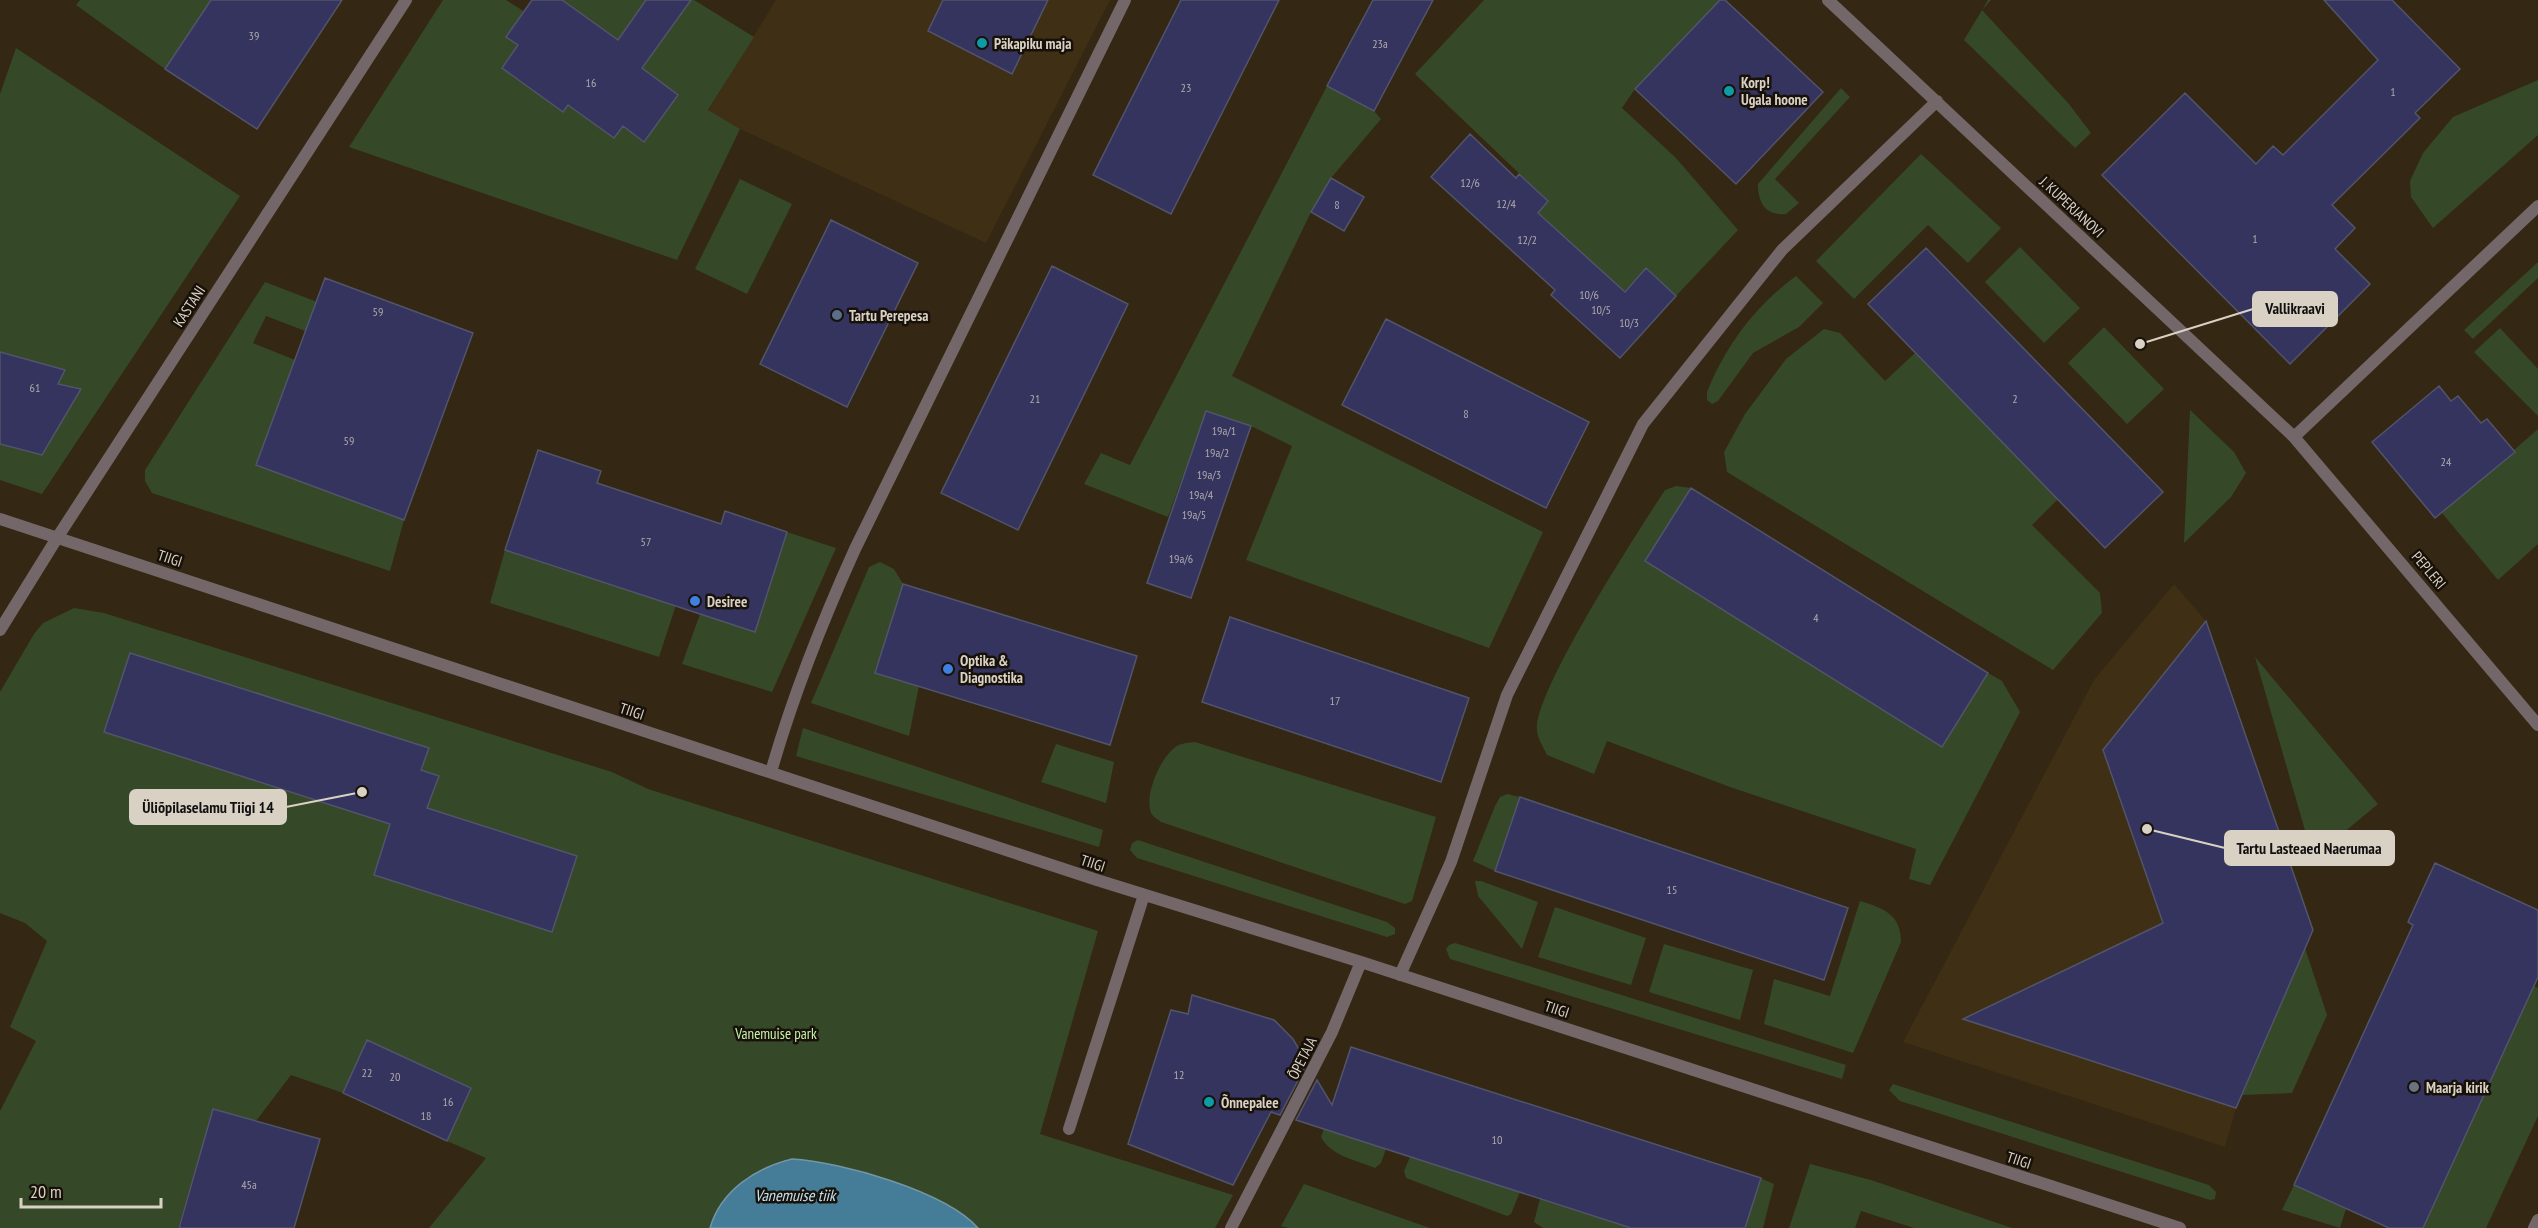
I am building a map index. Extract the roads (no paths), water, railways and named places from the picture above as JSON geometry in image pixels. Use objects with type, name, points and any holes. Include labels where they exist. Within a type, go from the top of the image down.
[{"type":"street","name":"KASTANI","points":[[0,630],[57,538],[406,0]]},
{"type":"street","points":[[771,772],[788,712],[819,631],[877,507],[1125,0]]},
{"type":"street","name":"J. KUPERJANOVI","points":[[1828,0],[2294,436]]},
{"type":"street","points":[[1400,975],[1450,862],[1507,695],[1643,424],[1782,250],[1937,101]]},
{"type":"street","points":[[2294,436],[2538,206]]},
{"type":"street","name":"PEPLERI","points":[[2294,436],[2538,725]]},
{"type":"street","name":"TIIGI","points":[[0,519],[1144,895],[1361,962],[2180,1228]]},
{"type":"street","points":[[1069,1129],[1144,895]]},
{"type":"street","name":"ÕPETAJA","points":[[1231,1228],[1332,1032],[1361,962]]},
{"type":"street","points":[[2534,1228],[2538,1220]]},
{"type":"water","name":"Vanemuise tiik","points":[[792,1159],[864,1172],[918,1191],[942,1202],[978,1228],[710,1228],[722,1202],[731,1192],[753,1175]]},
{"type":"place","name":"Päkapiku maja","points":[[982,43]]},
{"type":"place","name":"Korp! Ugala hoone","points":[[1729,91]]},
{"type":"place","name":"Tartu Perepesa","points":[[837,315]]},
{"type":"place","name":"Vallikraavi","points":[[2140,344]]},
{"type":"place","name":"Desiree","points":[[695,601]]},
{"type":"place","name":"Optika & Diagnostika","points":[[948,669]]},
{"type":"place","name":"Üliõpilaselamu Tiigi 14","points":[[362,792]]},
{"type":"place","name":"Tartu Lasteaed Naerumaa","points":[[2147,829]]},
{"type":"place","name":"Maarja kirik","points":[[2414,1087]]},
{"type":"place","name":"Õnnepalee","points":[[1209,1102]]},
{"type":"park label","name":"Vanemuise park","points":[[776,1033]]}]
